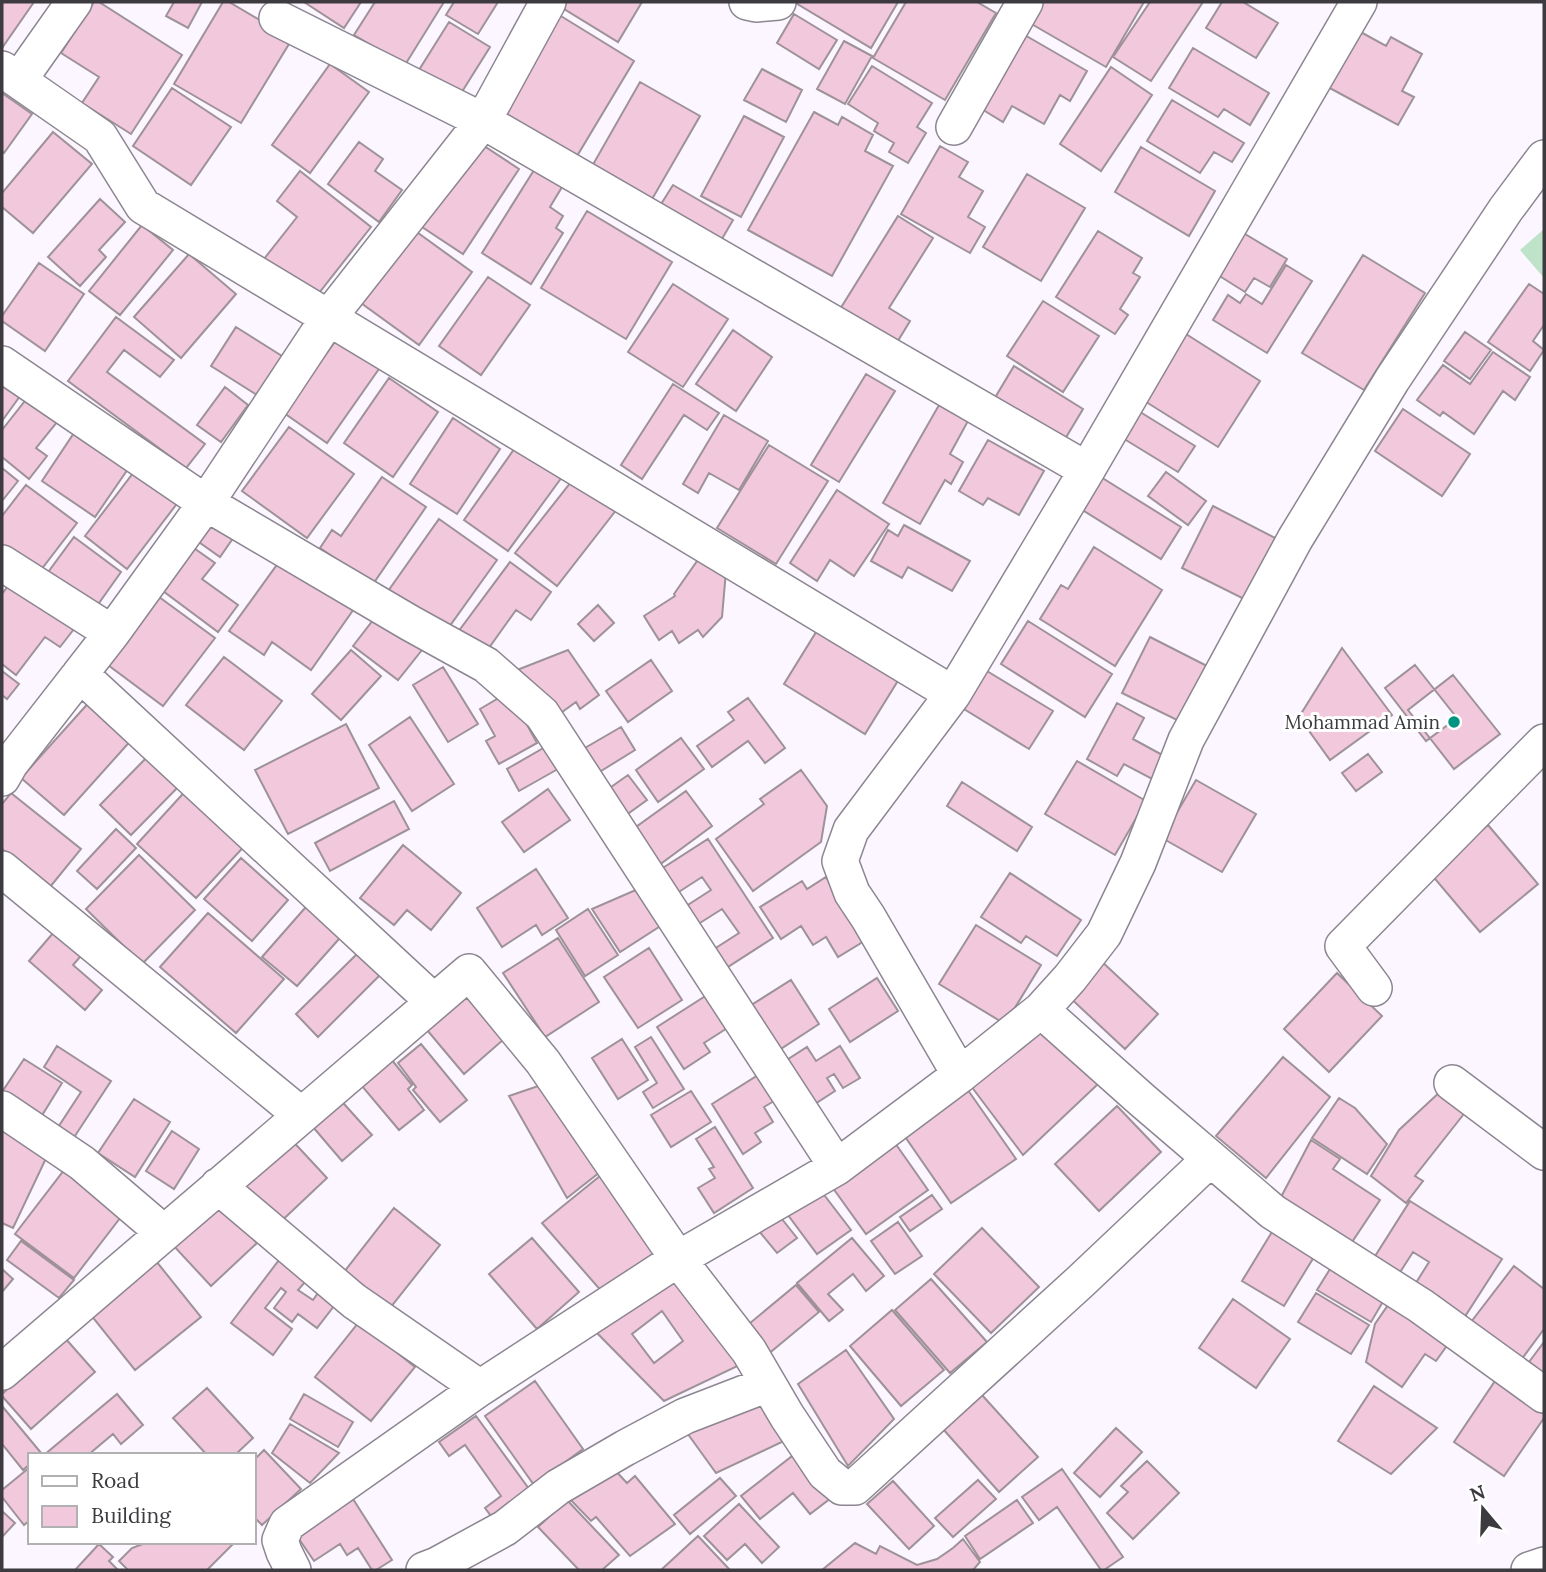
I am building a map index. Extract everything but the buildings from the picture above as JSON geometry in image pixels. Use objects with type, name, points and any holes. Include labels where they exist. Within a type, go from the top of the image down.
[{"type":"street","points":[[74,2],[10,74],[100,137],[143,206],[953,694]]},
{"type":"street","points":[[4,767],[112,633],[206,503],[328,317],[483,121],[548,2]]},
{"type":"street","points":[[747,2],[778,2]]},
{"type":"street","points":[[954,127],[1025,2]]},
{"type":"street","points":[[960,1075],[852,892],[840,861],[851,830],[953,694],[1087,470],[1359,2]]},
{"type":"street","points":[[277,18],[483,121],[1087,470]]},
{"type":"street","points":[[293,1570],[280,1540],[287,1524],[480,1388],[678,1259],[837,1167],[960,1075],[1041,1010],[1070,978],[1104,934],[1138,863],[1186,740],[1295,539],[1392,380],[1506,209],[1544,158]]},
{"type":"street","points":[[2,364],[206,503],[486,665],[542,714],[837,1167]]},
{"type":"street","points":[[2,562],[112,633]]},
{"type":"street","points":[[80,674],[433,1001]]},
{"type":"street","points":[[1374,988],[1342,946],[1539,760]]},
{"type":"street","points":[[2,869],[301,1115]]},
{"type":"street","points":[[2,1371],[469,972],[543,1062],[678,1259],[749,1351],[787,1416],[825,1473],[842,1487],[855,1487],[1210,1159]]},
{"type":"street","points":[[1041,1010],[1273,1212],[1421,1306],[1544,1395]]},
{"type":"street","points":[[1452,1083],[1544,1152]]},
{"type":"street","points":[[2,1109],[82,1163],[164,1233]]},
{"type":"street","points":[[218,1186],[354,1301],[480,1388]]},
{"type":"street","points":[[424,1570],[505,1528],[558,1486],[625,1448],[685,1416],[768,1384]]},
{"type":"street","points":[[1528,1570],[1544,1564]]},
{"type":"green space","points":[[1544,229],[1544,278],[1520,250]]},
{"type":"place","name":"Mohammad Amin","points":[[1454,722]]}]
